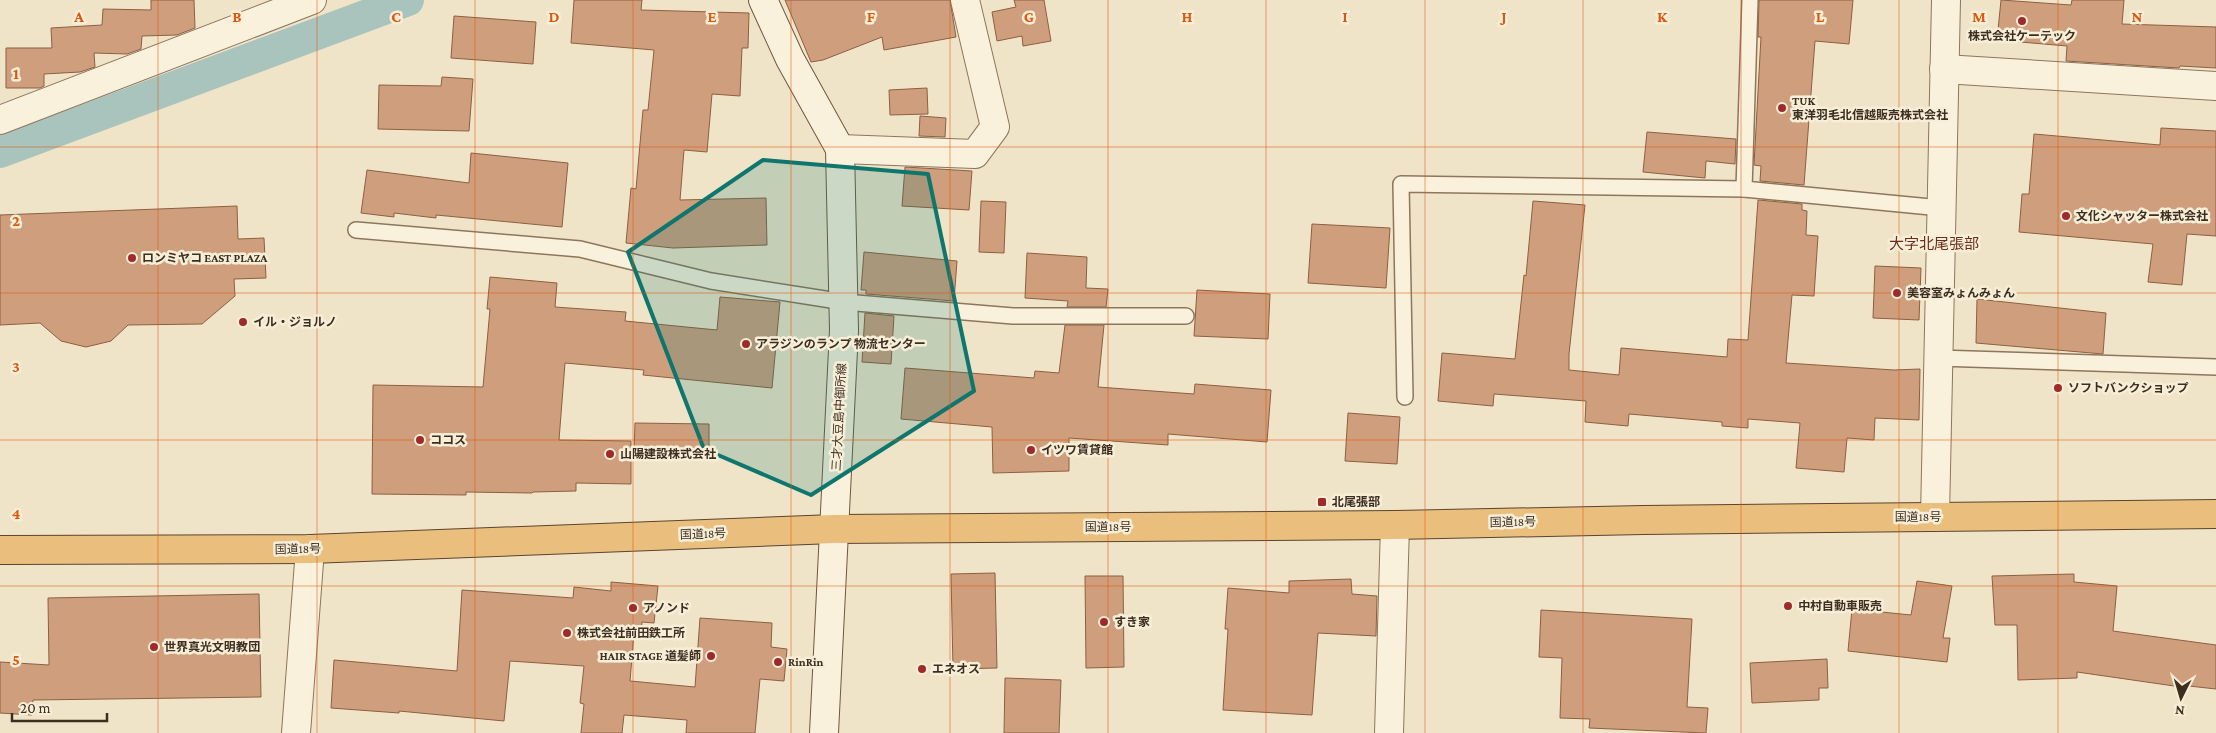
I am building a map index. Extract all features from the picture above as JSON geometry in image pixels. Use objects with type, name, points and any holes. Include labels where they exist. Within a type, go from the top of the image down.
[{"type":"highway","name":"国道18号","points":[[0,550],[310,549],[834,528],[1395,525],[2216,514]]},
{"type":"street","points":[[0,120],[312,0]]},
{"type":"street","name":"三才大豆島中御所線","points":[[763,0],[790,59],[840,149],[844,302],[824,733]]},
{"type":"street","points":[[840,149],[975,154],[995,127],[965,0]]},
{"type":"street","points":[[1935,517],[1946,0]]},
{"type":"street","points":[[1944,69],[2216,86]]},
{"type":"street","points":[[1389,733],[1395,525]]},
{"type":"street","points":[[296,733],[310,549]]},
{"type":"lane","points":[[1744,189],[1750,0]]},
{"type":"lane","points":[[1405,397],[1401,184],[1744,189],[1941,208]]},
{"type":"lane","points":[[356,230],[580,249],[711,281],[844,302],[1013,316],[1186,316]]},
{"type":"lane","points":[[1938,358],[2216,367]]},
{"type":"highlighted area","points":[[763,160],[928,174],[974,391],[811,495],[704,449],[628,252]]},
{"type":"building","points":[[151,0],[194,0],[195,28],[177,35],[142,36],[141,49],[127,54],[94,53],[95,67],[80,72],[44,74],[44,86],[40,88],[6,88],[6,48],[52,48],[51,28],[102,25],[103,9],[151,10]]},
{"type":"building","points":[[574,0],[642,0],[641,10],[749,13],[748,48],[742,48],[740,96],[712,94],[707,152],[684,150],[680,200],[766,198],[767,245],[673,248],[626,243],[631,188],[636,189],[643,110],[648,110],[654,50],[571,43]]},
{"type":"building","points":[[785,0],[950,0],[956,37],[884,50],[882,37],[823,60],[811,62]]},
{"type":"building","points":[[1014,0],[1044,0],[1051,41],[1023,46],[1022,36],[997,41],[992,12],[1016,7]]},
{"type":"building","points":[[1759,0],[1853,0],[1849,44],[1815,41],[1804,185],[1760,181],[1761,166],[1754,165],[1761,37],[1758,37]]},
{"type":"building","points":[[2001,0],[2071,5],[2072,0],[2124,0],[2122,24],[2216,27],[2216,68],[2180,66],[2179,68],[2066,61],[2067,46],[1997,40]]},
{"type":"building","points":[[454,16],[536,22],[533,64],[451,58]]},
{"type":"building","points":[[442,77],[473,79],[469,131],[378,129],[379,85],[441,86]]},
{"type":"building","points":[[927,88],[928,114],[890,115],[889,90]]},
{"type":"building","points":[[920,116],[946,118],[945,137],[919,136]]},
{"type":"building","points":[[2161,128],[2216,131],[2216,236],[2187,234],[2182,285],[2148,282],[2153,244],[2019,232],[2022,194],[2029,194],[2034,134],[2160,145]]},
{"type":"building","points":[[1647,132],[1736,139],[1735,164],[1706,161],[1705,178],[1643,172]]},
{"type":"building","points":[[471,153],[568,163],[562,227],[436,215],[436,218],[394,213],[394,217],[361,213],[367,170],[469,183]]},
{"type":"building","points":[[905,167],[972,171],[969,210],[902,206]]},
{"type":"building","points":[[1758,200],[1802,204],[1802,210],[1807,211],[1806,235],[1818,236],[1814,296],[1792,295],[1786,363],[1894,370],[1920,369],[1919,420],[1875,418],[1874,440],[1847,438],[1844,472],[1796,468],[1800,423],[1748,419],[1748,428],[1722,426],[1722,422],[1629,414],[1628,426],[1585,422],[1586,401],[1494,394],[1493,406],[1438,401],[1442,353],[1515,359],[1524,275],[1526,276],[1533,201],[1585,205],[1569,354],[1569,370],[1619,375],[1621,348],[1727,357],[1728,339],[1748,340]]},
{"type":"building","points":[[981,201],[1006,202],[1004,253],[979,252]]},
{"type":"building","name":"ロンミヤコ EAST PLAZA","points":[[237,206],[238,239],[264,238],[266,278],[234,279],[235,296],[202,324],[128,325],[111,341],[86,347],[61,341],[40,323],[0,325],[0,215]]},
{"type":"building","points":[[1312,224],[1390,228],[1386,288],[1308,283]]},
{"type":"building","points":[[864,252],[957,261],[954,301],[866,294],[866,290],[861,290]]},
{"type":"building","points":[[1027,253],[1087,257],[1086,288],[1108,289],[1106,307],[1067,307],[1068,301],[1025,298]]},
{"type":"building","name":"美容室みょんみょん","points":[[1875,266],[1921,268],[1919,320],[1873,318]]},
{"type":"building","points":[[490,277],[557,283],[555,307],[626,312],[625,321],[717,330],[720,297],[780,302],[772,388],[643,375],[644,370],[565,363],[559,440],[631,441],[631,484],[576,483],[576,491],[532,493],[466,492],[466,495],[372,494],[373,385],[483,387],[490,309],[487,309]]},
{"type":"building","points":[[1197,290],[1270,294],[1268,339],[1194,336]]},
{"type":"building","points":[[1977,299],[2106,313],[2103,354],[1976,343]]},
{"type":"building","points":[[865,313],[894,316],[891,364],[862,362]]},
{"type":"building","points":[[1065,325],[1104,325],[1098,387],[1194,394],[1195,384],[1271,390],[1267,442],[1168,434],[1168,445],[1069,438],[1069,471],[993,473],[992,427],[901,419],[905,368],[1034,378],[1035,371],[1059,373]]},
{"type":"building","points":[[1348,413],[1400,417],[1397,464],[1345,461]]},
{"type":"building","points":[[635,423],[709,424],[709,454],[634,453]]},
{"type":"building","points":[[995,573],[997,668],[953,669],[951,574]]},
{"type":"building","points":[[2074,574],[2074,582],[2117,586],[2113,631],[2216,645],[2216,689],[2189,686],[2188,688],[2077,672],[2077,678],[2018,680],[2017,625],[1995,625],[1992,576]]},
{"type":"building","name":"すき家","points":[[1085,576],[1123,576],[1124,667],[1086,668]]},
{"type":"building","points":[[1351,579],[1352,594],[1377,596],[1376,636],[1318,633],[1312,715],[1223,710],[1228,629],[1225,629],[1228,588],[1289,593],[1289,581]]},
{"type":"building","points":[[1917,581],[1952,586],[1943,638],[1950,638],[1947,662],[1848,651],[1852,609],[1911,615]]},
{"type":"building","points":[[611,582],[658,586],[654,623],[642,622],[641,634],[634,633],[630,681],[695,687],[700,618],[772,623],[771,647],[787,649],[784,681],[760,679],[755,733],[686,733],[687,720],[624,715],[622,733],[581,733],[584,704],[580,703],[584,666],[510,661],[504,721],[399,711],[399,713],[331,708],[334,660],[457,671],[462,590],[573,598],[574,587],[611,591]]},
{"type":"building","name":"世界真光文明教団","points":[[259,594],[261,697],[33,700],[32,715],[0,713],[0,662],[49,665],[48,598]]},
{"type":"building","points":[[1541,610],[1692,619],[1687,707],[1708,708],[1706,733],[1589,728],[1590,719],[1560,718],[1562,658],[1539,657]]},
{"type":"building","points":[[1827,659],[1828,688],[1819,688],[1819,700],[1752,703],[1750,663]]},
{"type":"building","points":[[1005,678],[1061,680],[1059,733],[1004,733]]},
{"type":"waterway","points":[[0,152],[408,0]]},
{"type":"place","name":"株式会社ケーテック","points":[[2022,21]]},
{"type":"place","name":"TUK 東洋羽毛北信越販売株式会社","points":[[1782,108]]},
{"type":"place","name":"文化シャッター株式会社","points":[[2066,216]]},
{"type":"place","name":"ロンミヤコ EAST PLAZA","points":[[132,258]]},
{"type":"place","name":"美容室みょんみょん","points":[[1897,293]]},
{"type":"place","name":"イル・ジョルノ","points":[[243,322]]},
{"type":"place","name":"アラジンのランプ 物流センター","points":[[746,344]]},
{"type":"place","name":"ソフトバンクショップ","points":[[2058,388]]},
{"type":"place","name":"ココス","points":[[420,440]]},
{"type":"place","name":"イツワ賃貸館","points":[[1031,450]]},
{"type":"place","name":"山陽建設株式会社","points":[[610,454]]},
{"type":"place","name":"北尾張部","points":[[1322,502]]},
{"type":"place","name":"中村自動車販売","points":[[1788,606]]},
{"type":"place","name":"アノンド","points":[[633,608]]},
{"type":"place","name":"すき家","points":[[1104,622]]},
{"type":"place","name":"株式会社前田鉄工所","points":[[567,633]]},
{"type":"place","name":"世界真光文明教団","points":[[154,647]]},
{"type":"place","name":"HAIR STAGE 道髪師","points":[[711,656]]},
{"type":"place","name":"RinRin","points":[[778,662]]},
{"type":"place","name":"エネオス","points":[[922,669]]},
{"type":"district","name":"大字北尾張部","points":[[1934,244]]}]
